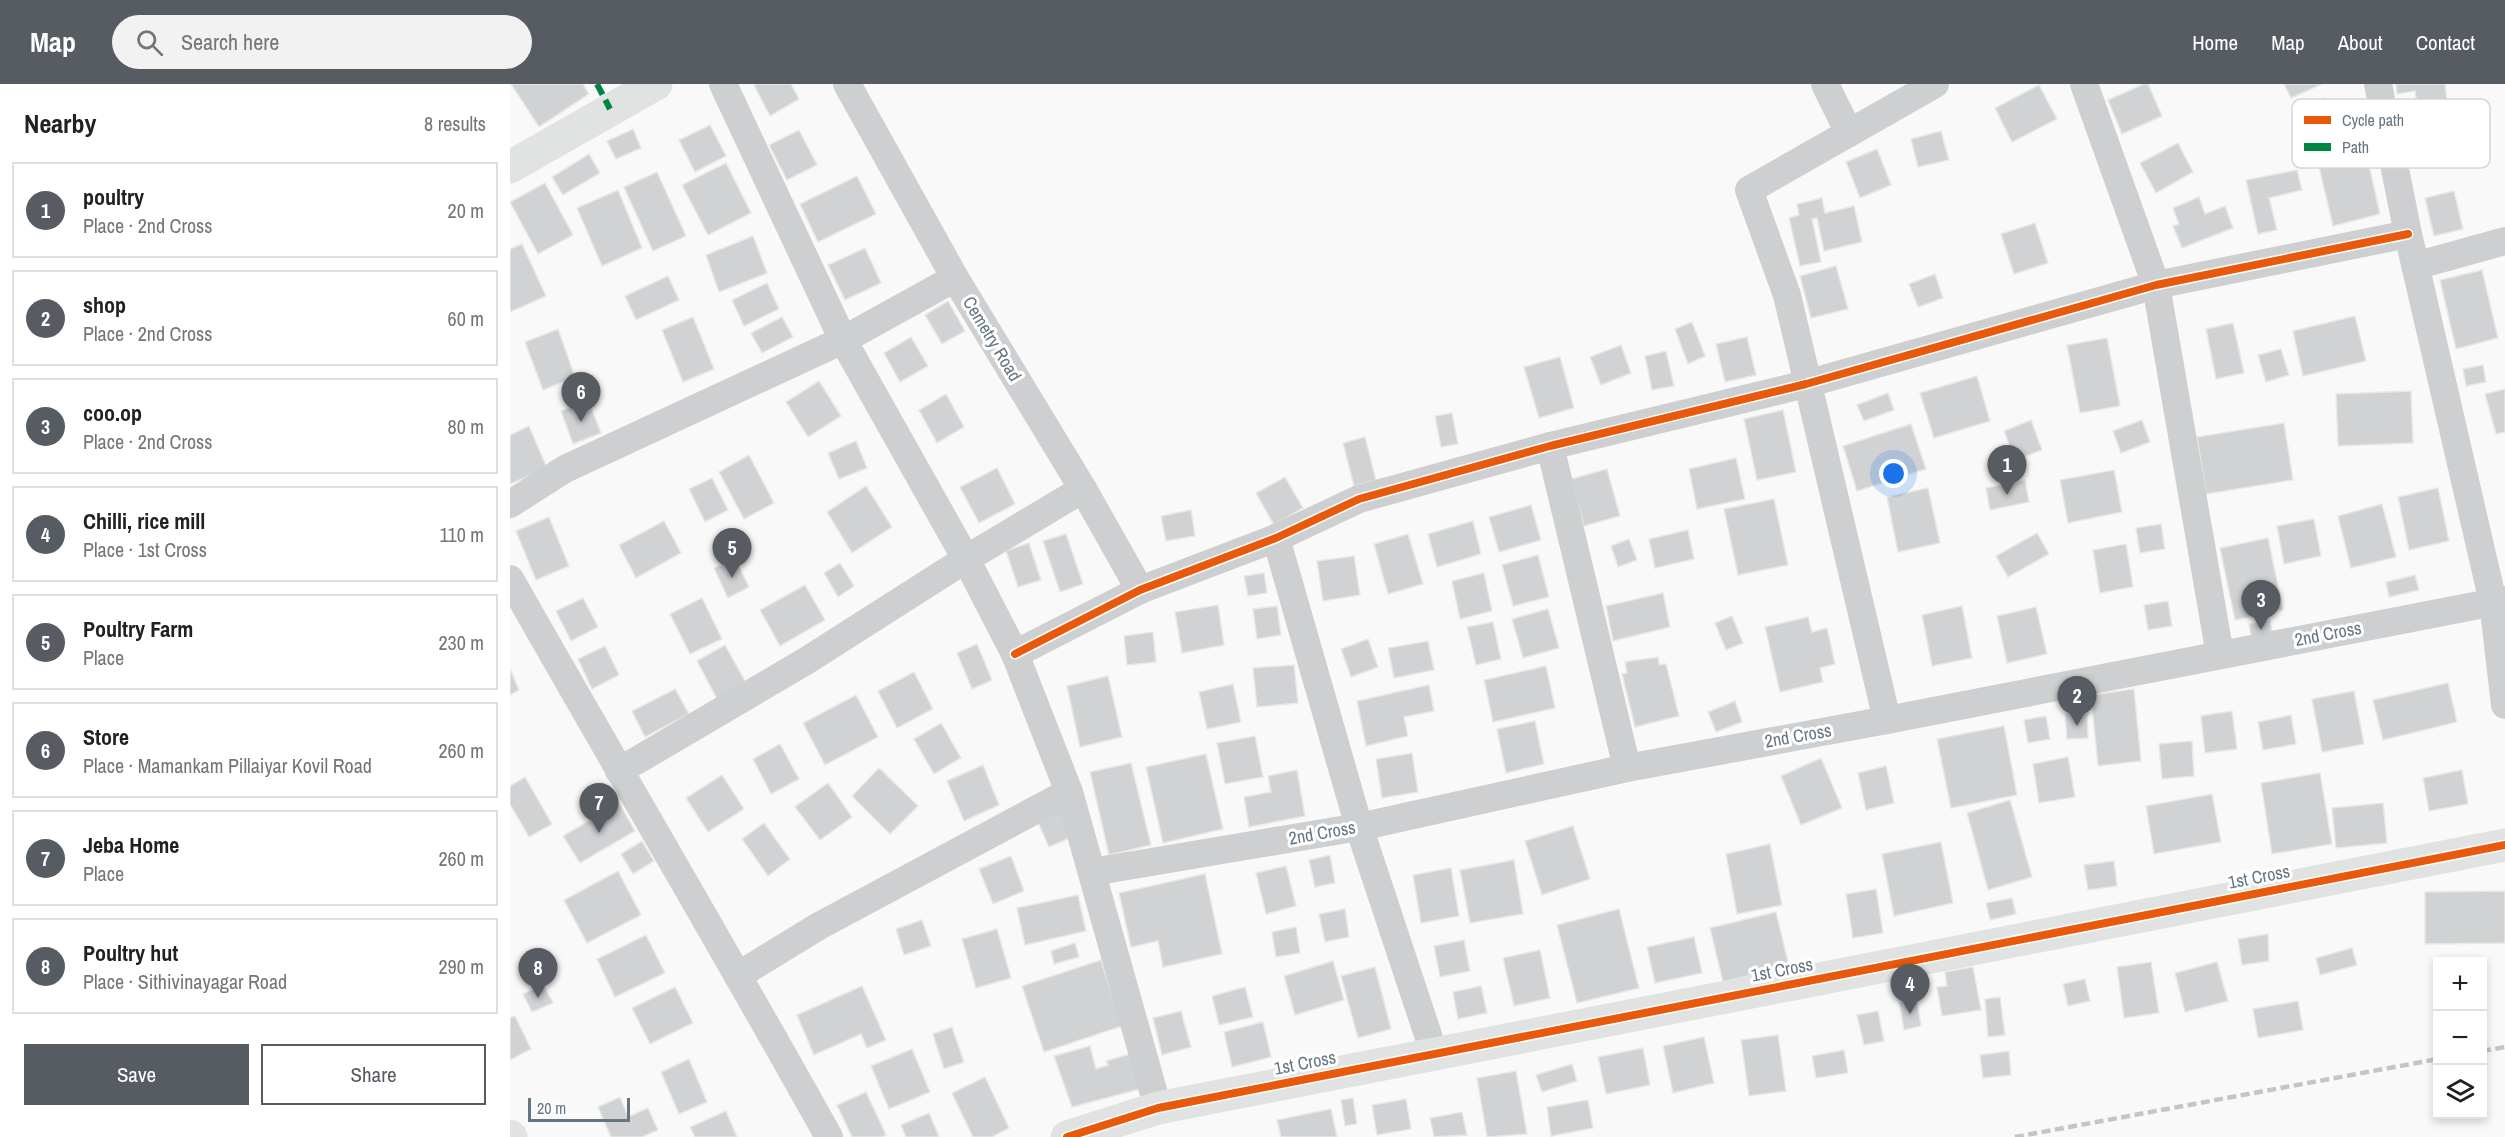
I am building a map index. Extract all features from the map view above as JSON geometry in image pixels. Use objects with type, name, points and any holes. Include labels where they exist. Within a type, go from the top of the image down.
[{"type":"street","points":[[510,167],[656,84]]},
{"type":"street","points":[[723,84],[843,340],[966,559],[1015,654],[1069,792],[1158,1108]]},
{"type":"street","name":"Cemetry Road","points":[[847,84],[955,278],[1083,489],[1140,590]]},
{"type":"street","points":[[1825,84],[1849,133]]},
{"type":"street","points":[[1887,720],[1787,296],[1749,190],[1935,84]]},
{"type":"street","points":[[2084,84],[2156,285],[2220,655]]},
{"type":"street","points":[[2378,84],[2381,99]]},
{"type":"street","points":[[2395,168],[2415,266],[2499,601],[2505,705]]},
{"type":"street","points":[[1015,654],[1140,590],[1276,538],[1359,499],[1550,446],[1806,384],[2156,285],[2408,234]]},
{"type":"street","points":[[2415,266],[2505,241]]},
{"type":"street","points":[[510,504],[565,469],[843,340],[955,278]]},
{"type":"street","points":[[1550,446],[1627,768]]},
{"type":"street","points":[[618,771],[806,660],[966,559],[1083,489]]},
{"type":"street","points":[[1276,538],[1359,827],[1434,1053]]},
{"type":"street","points":[[510,579],[618,771],[739,975],[829,1137]]},
{"type":"street","name":"2nd Cross","points":[[1092,872],[1359,827],[1627,768],[2499,601]]},
{"type":"street","points":[[739,975],[819,926],[1069,792]]},
{"type":"street","name":"1st Cross","points":[[1067,1137],[1158,1108],[2505,845]]},
{"type":"building","points":[[511,84],[583,84],[589,94],[539,127]]},
{"type":"building","points":[[791,84],[799,99],[770,116],[754,85]]},
{"type":"building","points":[[2148,84],[2162,116],[2122,134],[2108,100]]},
{"type":"building","points":[[2284,84],[2322,84],[2291,98]]},
{"type":"building","points":[[2396,84],[2445,84],[2447,99],[2416,99],[2415,91],[2397,94]]},
{"type":"building","points":[[2039,85],[2057,119],[2012,142],[1995,108]]},
{"type":"building","points":[[710,125],[726,156],[695,172],[679,140]]},
{"type":"building","points":[[633,129],[641,148],[616,159],[607,141]]},
{"type":"building","points":[[799,130],[817,165],[787,180],[769,145]]},
{"type":"building","points":[[1941,131],[1949,160],[1918,167],[1911,139]]},
{"type":"building","points":[[2178,143],[2193,172],[2156,193],[2140,163]]},
{"type":"building","points":[[1877,149],[1891,185],[1860,198],[1846,162]]},
{"type":"building","points":[[589,154],[600,173],[563,195],[552,177]]},
{"type":"building","points":[[726,163],[751,213],[708,235],[682,185]]},
{"type":"building","points":[[2319,168],[2370,168],[2380,214],[2333,226]]},
{"type":"building","points":[[2297,170],[2302,190],[2269,198],[2277,230],[2258,234],[2246,180]]},
{"type":"building","points":[[657,172],[686,236],[653,251],[624,187]]},
{"type":"building","points":[[857,176],[876,214],[818,242],[800,204]]},
{"type":"building","points":[[545,183],[573,235],[538,254],[510,202]]},
{"type":"building","points":[[618,190],[642,248],[602,266],[577,208]]},
{"type":"building","points":[[2454,191],[2463,229],[2434,236],[2425,198]]},
{"type":"building","points":[[2199,197],[2205,214],[2225,206],[2233,228],[2182,248],[2173,226],[2179,224],[2173,208]]},
{"type":"building","points":[[1822,198],[1825,213],[1854,206],[1862,242],[1824,251],[1817,218],[1812,219],[1821,262],[1800,266],[1789,218],[1799,215],[1797,204]]},
{"type":"building","points":[[2035,223],[2048,263],[2014,274],[2001,234]]},
{"type":"building","points":[[753,236],[767,273],[719,292],[706,255]]},
{"type":"building","points":[[522,244],[546,296],[510,312],[510,249]]},
{"type":"building","points":[[865,248],[881,283],[845,300],[828,265]]},
{"type":"building","points":[[1836,266],[1848,309],[1811,318],[1800,276]]},
{"type":"building","points":[[2482,270],[2498,338],[2456,349],[2440,280]]},
{"type":"building","points":[[1935,274],[1943,298],[1918,307],[1909,284]]},
{"type":"building","points":[[668,276],[679,300],[636,320],[625,296]]},
{"type":"building","points":[[767,283],[779,309],[744,326],[732,300]]},
{"type":"building","points":[[948,301],[965,331],[942,344],[925,315]]},
{"type":"building","points":[[2355,316],[2366,361],[2303,376],[2293,331]]},
{"type":"building","points":[[693,317],[714,369],[683,382],[662,330]]},
{"type":"building","points":[[782,317],[793,337],[762,353],[751,333]]},
{"type":"building","points":[[1692,322],[1705,356],[1688,364],[1675,329]]},
{"type":"building","points":[[2233,323],[2244,373],[2216,379],[2206,329]]},
{"type":"building","points":[[558,329],[575,377],[543,390],[525,342]]},
{"type":"building","points":[[911,337],[928,366],[900,382],[884,353]]},
{"type":"building","points":[[1747,337],[1756,375],[1725,382],[1716,344]]},
{"type":"building","points":[[2107,338],[2120,406],[2080,413],[2067,345]]},
{"type":"building","points":[[1621,345],[1631,373],[1601,385],[1590,357]]},
{"type":"building","points":[[2281,349],[2289,375],[2266,382],[2258,355]]},
{"type":"building","points":[[1666,351],[1674,386],[1652,390],[1645,356]]},
{"type":"building","points":[[1560,357],[1574,408],[1539,418],[1524,367]]},
{"type":"building","points":[[2483,365],[2486,382],[2466,386],[2463,369]]},
{"type":"building","points":[[1977,376],[1990,421],[1934,438],[1920,393]]},
{"type":"building","points":[[819,381],[841,416],[808,437],[786,402]]},
{"type":"building","points":[[2505,389],[2505,432],[2496,434],[2485,394]]},
{"type":"building","points":[[2411,391],[2413,443],[2338,446],[2336,394]]},
{"type":"building","points":[[1888,393],[1894,410],[1864,421],[1857,405]]},
{"type":"building","points":[[946,394],[964,427],[937,443],[919,410]]},
{"type":"building","points":[[588,400],[601,433],[573,444],[561,411]]},
{"type":"building","points":[[1783,410],[1796,472],[1757,480],[1744,419]]},
{"type":"building","points":[[1452,413],[1458,444],[1441,447],[1435,416]]},
{"type":"building","points":[[2031,420],[2042,450],[2015,460],[2004,431]]},
{"type":"building","points":[[2142,420],[2150,442],[2121,453],[2113,431]]},
{"type":"building","points":[[2284,423],[2293,480],[2206,494],[2197,437]]},
{"type":"building","points":[[1911,424],[1926,469],[1857,491],[1843,446]]},
{"type":"building","points":[[529,426],[547,468],[510,484],[510,435]]},
{"type":"building","points":[[1365,437],[1376,480],[1354,486],[1343,443]]},
{"type":"building","points":[[856,441],[867,468],[839,479],[828,453]]},
{"type":"building","points":[[749,455],[774,503],[744,519],[719,472]]},
{"type":"building","points":[[1736,458],[1745,499],[1697,509],[1689,469]]},
{"type":"building","points":[[997,468],[1015,504],[979,523],[960,487]]},
{"type":"building","points":[[1607,469],[1620,516],[1584,526],[1571,479]]},
{"type":"building","points":[[2114,470],[2122,512],[2068,523],[2060,480]]},
{"type":"building","points":[[1285,477],[1303,508],[1274,525],[1256,493]]},
{"type":"building","points":[[712,478],[728,510],[705,522],[689,489]]},
{"type":"building","points":[[2025,480],[2029,502],[1990,510],[1986,488]]},
{"type":"building","points":[[866,486],[892,527],[852,553],[827,512]]},
{"type":"building","points":[[1928,488],[1940,543],[1898,552],[1887,497]]},
{"type":"building","points":[[2438,488],[2449,541],[2409,550],[2398,497]]},
{"type":"building","points":[[1774,499],[1788,565],[1738,575],[1724,509]]},
{"type":"building","points":[[2382,504],[2396,557],[2351,568],[2338,516]]},
{"type":"building","points":[[1531,505],[1541,540],[1499,552],[1489,517]]},
{"type":"building","points":[[1191,510],[1195,536],[1166,541],[1161,516]]},
{"type":"building","points":[[549,517],[569,566],[536,580],[516,531]]},
{"type":"building","points":[[2314,519],[2321,556],[2284,564],[2277,526]]},
{"type":"building","points":[[664,521],[681,553],[636,578],[619,545]]},
{"type":"building","points":[[1473,521],[1481,554],[1437,567],[1428,534]]},
{"type":"building","points":[[2161,524],[2165,549],[2140,553],[2136,528]]},
{"type":"building","points":[[1688,530],[1694,559],[1655,568],[1649,539]]},
{"type":"building","points":[[2037,533],[2049,554],[2008,577],[1996,556]]},
{"type":"building","points":[[1066,534],[1083,584],[1060,592],[1043,541]]},
{"type":"building","points":[[1408,534],[1423,584],[1388,594],[1374,544]]},
{"type":"building","points":[[2268,538],[2283,610],[2235,620],[2220,548]]},
{"type":"building","points":[[1629,539],[1637,560],[1618,567],[1611,546]]},
{"type":"building","points":[[1029,543],[1041,580],[1018,587],[1006,551]]},
{"type":"building","points":[[2126,544],[2133,587],[2100,593],[2093,550]]},
{"type":"building","points":[[1538,555],[1549,597],[1513,606],[1502,565]]},
{"type":"building","points":[[1354,556],[1360,595],[1323,601],[1317,561]]},
{"type":"building","points":[[735,558],[749,587],[728,598],[714,568]]},
{"type":"building","points":[[840,563],[854,586],[838,597],[824,573]]},
{"type":"building","points":[[1264,573],[1267,593],[1248,596],[1244,576]]},
{"type":"building","points":[[1484,573],[1492,611],[1460,619],[1452,581]]},
{"type":"building","points":[[2415,575],[2419,590],[2389,597],[2386,582]]},
{"type":"building","points":[[805,585],[825,620],[780,646],[760,610]]},
{"type":"building","points":[[1663,593],[1670,627],[1613,641],[1606,606]]},
{"type":"building","points":[[583,598],[598,627],[571,641],[556,611]]},
{"type":"building","points":[[702,598],[722,639],[690,654],[670,614]]},
{"type":"building","points":[[2168,601],[2172,626],[2148,630],[2144,605]]},
{"type":"building","points":[[1218,605],[1224,645],[1182,653],[1175,612]]},
{"type":"building","points":[[1277,606],[1281,635],[1257,639],[1253,609]]},
{"type":"building","points":[[1962,606],[1972,658],[1932,666],[1922,615]]},
{"type":"building","points":[[2036,607],[2047,654],[2007,663],[1997,616]]},
{"type":"building","points":[[1548,609],[1559,648],[1523,658],[1512,619]]},
{"type":"building","points":[[1732,616],[1743,643],[1726,650],[1715,623]]},
{"type":"building","points":[[1808,617],[1812,632],[1827,628],[1835,664],[1820,668],[1823,682],[1780,692],[1765,627]]},
{"type":"building","points":[[2270,620],[2273,636],[2252,641],[2249,624]]},
{"type":"building","points":[[1493,622],[1501,659],[1476,665],[1467,627]]},
{"type":"building","points":[[1153,632],[1156,662],[1127,665],[1124,636]]},
{"type":"building","points":[[1368,639],[1378,667],[1351,677],[1341,649]]},
{"type":"building","points":[[1428,641],[1434,670],[1394,678],[1388,648]]},
{"type":"building","points":[[977,644],[992,680],[972,689],[957,653]]},
{"type":"building","points":[[725,645],[746,683],[717,699],[697,661]]},
{"type":"building","points":[[605,646],[619,675],[592,689],[578,659]]},
{"type":"building","points":[[1658,657],[1659,665],[1666,664],[1679,716],[1635,727],[1622,674],[1627,673],[1625,662]]},
{"type":"building","points":[[1294,665],[1298,703],[1257,707],[1253,668]]},
{"type":"building","points":[[1546,666],[1555,708],[1493,722],[1484,680]]},
{"type":"building","points":[[510,669],[519,690],[510,695]]},
{"type":"building","points":[[914,672],[933,709],[897,728],[878,691]]},
{"type":"building","points":[[1108,676],[1122,737],[1080,747],[1067,686]]},
{"type":"building","points":[[2448,683],[2457,722],[2383,740],[2373,700]]},
{"type":"building","points":[[1233,684],[1241,722],[1207,729],[1199,692]]},
{"type":"building","points":[[1429,685],[1434,711],[1404,717],[1408,736],[1366,746],[1357,701]]},
{"type":"building","points":[[675,689],[689,714],[645,737],[632,711]]},
{"type":"building","points":[[2134,689],[2141,761],[2098,766],[2091,695]]},
{"type":"building","points":[[2354,691],[2364,744],[2322,752],[2312,699]]},
{"type":"building","points":[[856,695],[878,737],[825,765],[803,723]]},
{"type":"building","points":[[1735,701],[1742,722],[1716,732],[1708,712]]},
{"type":"building","points":[[2232,711],[2237,749],[2205,753],[2201,716]]},
{"type":"building","points":[[2087,713],[2088,738],[2067,739],[2065,714]]},
{"type":"building","points":[[2291,715],[2296,744],[2263,750],[2258,722]]},
{"type":"building","points":[[2046,716],[2050,739],[2028,743],[2024,720]]},
{"type":"building","points":[[1535,721],[1544,764],[1506,773],[1497,729]]},
{"type":"building","points":[[941,723],[961,758],[934,774],[914,739]]},
{"type":"building","points":[[2004,726],[2017,795],[1951,808],[1937,739]]},
{"type":"building","points":[[1255,736],[1263,777],[1225,784],[1217,743]]},
{"type":"building","points":[[2192,741],[2194,776],[2162,779],[2159,744]]},
{"type":"building","points":[[780,744],[799,779],[771,794],[753,759]]},
{"type":"building","points":[[1412,753],[1418,792],[1382,798],[1376,759]]},
{"type":"building","points":[[1206,754],[1223,829],[1163,843],[1146,767]]},
{"type":"building","points":[[2068,757],[2075,797],[2039,803],[2033,764]]},
{"type":"building","points":[[1821,758],[1842,808],[1801,825],[1781,776]]},
{"type":"building","points":[[1131,763],[1151,845],[1109,855],[1090,772]]},
{"type":"building","points":[[983,765],[999,805],[964,821],[947,781]]},
{"type":"building","points":[[1886,766],[1894,803],[1866,810],[1858,773]]},
{"type":"building","points":[[879,768],[918,806],[890,834],[852,796]]},
{"type":"building","points":[[1297,770],[1305,816],[1249,827],[1244,797],[1271,792],[1268,776]]},
{"type":"building","points":[[2462,770],[2468,804],[2429,811],[2423,778]]},
{"type":"building","points":[[2320,773],[2332,844],[2272,854],[2261,783]]},
{"type":"building","points":[[722,775],[744,809],[708,832],[686,798]]},
{"type":"building","points":[[525,777],[552,824],[529,837],[510,804],[510,786]]},
{"type":"building","points":[[828,783],[852,817],[820,840],[795,807]]},
{"type":"building","points":[[2212,794],[2221,842],[2154,854],[2146,806]]},
{"type":"building","points":[[2010,800],[2032,877],[1988,890],[1967,813]]},
{"type":"building","points":[[619,803],[635,831],[580,863],[563,836]]},
{"type":"building","points":[[2383,803],[2387,843],[2336,848],[2332,808]]},
{"type":"building","points":[[1061,810],[1072,837],[1049,847],[1037,820]]},
{"type":"building","points":[[764,823],[790,859],[768,876],[742,839]]},
{"type":"building","points":[[1573,826],[1590,879],[1542,895],[1525,841]]},
{"type":"building","points":[[642,841],[654,861],[633,874],[621,854]]},
{"type":"building","points":[[1941,842],[1953,903],[1894,916],[1882,854]]},
{"type":"building","points":[[1770,844],[1782,905],[1737,914],[1726,854]]},
{"type":"building","points":[[1330,855],[1335,883],[1315,887],[1309,860]]},
{"type":"building","points":[[1011,856],[1024,891],[993,904],[979,869]]},
{"type":"building","points":[[1514,860],[1523,914],[1470,923],[1460,870]]},
{"type":"building","points":[[2114,861],[2117,886],[2088,890],[2084,865]]},
{"type":"building","points":[[1286,866],[1296,906],[1266,914],[1256,873]]},
{"type":"building","points":[[1451,868],[1459,916],[1421,923],[1413,875]]},
{"type":"building","points":[[618,871],[641,915],[587,943],[564,900]]},
{"type":"building","points":[[1205,874],[1222,954],[1163,967],[1158,941],[1131,947],[1119,893]]},
{"type":"building","points":[[1876,889],[1883,933],[1853,938],[1846,894]]},
{"type":"building","points":[[2505,891],[2505,943],[2425,944],[2425,892]]},
{"type":"building","points":[[1078,895],[1086,931],[1025,945],[1017,908]]},
{"type":"building","points":[[2012,898],[2016,914],[1990,920],[1986,903]]},
{"type":"building","points":[[1345,909],[1349,937],[1325,942],[1319,914]]},
{"type":"building","points":[[1619,909],[1639,988],[1577,1003],[1557,925]]},
{"type":"building","points":[[1776,912],[1789,966],[1723,982],[1710,928]]},
{"type":"building","points":[[922,920],[931,946],[904,955],[896,929]]},
{"type":"building","points":[[1296,927],[1300,953],[1276,957],[1272,932]]},
{"type":"building","points":[[997,929],[1011,978],[976,988],[962,939]]},
{"type":"building","points":[[2268,934],[2269,961],[2242,965],[2238,939]]},
{"type":"building","points":[[646,935],[665,973],[615,997],[597,959]]},
{"type":"building","points":[[1694,937],[1702,973],[1655,983],[1647,947]]},
{"type":"building","points":[[1464,940],[1470,971],[1440,977],[1434,946]]},
{"type":"building","points":[[1075,943],[1079,957],[1054,964],[1051,951]]},
{"type":"building","points":[[2352,948],[2357,965],[2320,975],[2316,958]]},
{"type":"building","points":[[1540,950],[1550,998],[1514,1006],[1503,958]]},
{"type":"building","points":[[1101,960],[1122,1026],[1044,1052],[1022,986]]},
{"type":"building","points":[[1333,961],[1344,1000],[1295,1015],[1284,976]]},
{"type":"building","points":[[2151,962],[2159,1013],[2124,1018],[2117,967]]},
{"type":"building","points":[[2217,962],[2228,1001],[2185,1012],[2175,973]]},
{"type":"building","points":[[1375,967],[1391,1029],[1358,1038],[1341,976]]},
{"type":"building","points":[[1973,967],[1981,1010],[1942,1016],[1937,987],[1947,986],[1945,972]]},
{"type":"building","points":[[2085,979],[2090,1001],[2068,1006],[2063,984]]},
{"type":"building","points":[[543,984],[553,1003],[532,1012],[523,994]]},
{"type":"building","points":[[862,986],[886,1040],[867,1048],[861,1034],[814,1055],[797,1015]]},
{"type":"building","points":[[1481,986],[1487,1013],[1458,1019],[1453,992]]},
{"type":"building","points":[[675,987],[693,1023],[650,1044],[632,1008]]},
{"type":"building","points":[[1245,987],[1253,1017],[1219,1025],[1212,996]]},
{"type":"building","points":[[2000,997],[2005,1035],[1988,1037],[1985,999]]},
{"type":"building","points":[[1917,999],[1921,1026],[1904,1030],[1899,1002]]},
{"type":"building","points":[[2298,1001],[2303,1030],[2258,1038],[2253,1009]]},
{"type":"building","points":[[1181,1011],[1191,1047],[1162,1055],[1153,1018]]},
{"type":"building","points":[[1878,1011],[1884,1041],[1864,1045],[1857,1015]]},
{"type":"building","points":[[515,1016],[531,1049],[510,1060],[510,1018]]},
{"type":"building","points":[[1263,1022],[1271,1057],[1232,1067],[1224,1032]]},
{"type":"building","points":[[952,1027],[964,1062],[944,1069],[933,1034]]},
{"type":"building","points":[[1778,1035],[1786,1091],[1749,1096],[1741,1040]]},
{"type":"building","points":[[1704,1037],[1714,1083],[1673,1093],[1663,1046]]},
{"type":"building","points":[[1090,1046],[1096,1069],[1108,1065],[1106,1061],[1130,1054],[1140,1089],[1072,1107],[1054,1056]]},
{"type":"building","points":[[1643,1048],[1650,1085],[1606,1094],[1598,1057]]},
{"type":"building","points":[[912,1049],[930,1092],[889,1109],[871,1066]]},
{"type":"building","points":[[1844,1050],[1848,1073],[1816,1078],[1812,1056]]},
{"type":"building","points":[[2009,1051],[2011,1075],[1983,1078],[1980,1055]]},
{"type":"building","points":[[689,1059],[707,1102],[679,1114],[661,1072]]},
{"type":"building","points":[[1572,1064],[1577,1081],[1542,1092],[1536,1075]]},
{"type":"building","points":[[1516,1071],[1527,1134],[1487,1137],[1477,1078]]},
{"type":"building","points":[[985,1077],[1009,1128],[992,1137],[973,1137],[952,1093]]},
{"type":"building","points":[[866,1092],[886,1135],[882,1137],[852,1137],[837,1105]]},
{"type":"building","points":[[620,1097],[628,1117],[648,1108],[658,1130],[642,1137],[611,1137],[598,1107]]},
{"type":"building","points":[[1353,1098],[1357,1124],[1345,1126],[1341,1100]]},
{"type":"building","points":[[1406,1099],[1411,1129],[1377,1135],[1372,1105]]},
{"type":"building","points":[[1588,1100],[1593,1128],[1551,1136],[1547,1107]]},
{"type":"building","points":[[1331,1109],[1337,1137],[1281,1137],[1277,1120]]},
{"type":"building","points":[[726,1111],[737,1137],[695,1137],[690,1127]]},
{"type":"building","points":[[1462,1112],[1467,1135],[1434,1137],[1430,1118]]},
{"type":"building","points":[[929,1113],[939,1137],[906,1137],[901,1125]]},
{"type":"railway","points":[[2487,1050],[2505,1047]]},
{"type":"railway","points":[[2015,1137],[2433,1060]]},
{"type":"marked path","points":[[597,84],[610,109]]},
{"type":"cycle path","points":[[1015,654],[1140,590],[1276,538],[1359,499],[1550,446],[1806,384],[2156,285],[2408,234]]},
{"type":"cycle path","points":[[1067,1137],[1158,1108],[2505,845]]},
{"type":"place","name":"Store","points":[[581,422]]},
{"type":"place","name":"poultry","points":[[2007,495]]},
{"type":"place","name":"Poultry Farm","points":[[732,578]]},
{"type":"place","name":"coo.op","points":[[2261,630]]},
{"type":"place","name":"shop","points":[[2077,726]]},
{"type":"place","name":"Jeba Home","points":[[599,833]]},
{"type":"place","name":"Poultry hut","points":[[538,998]]},
{"type":"place","name":"Chilli, rice mill","points":[[1910,1014]]}]
